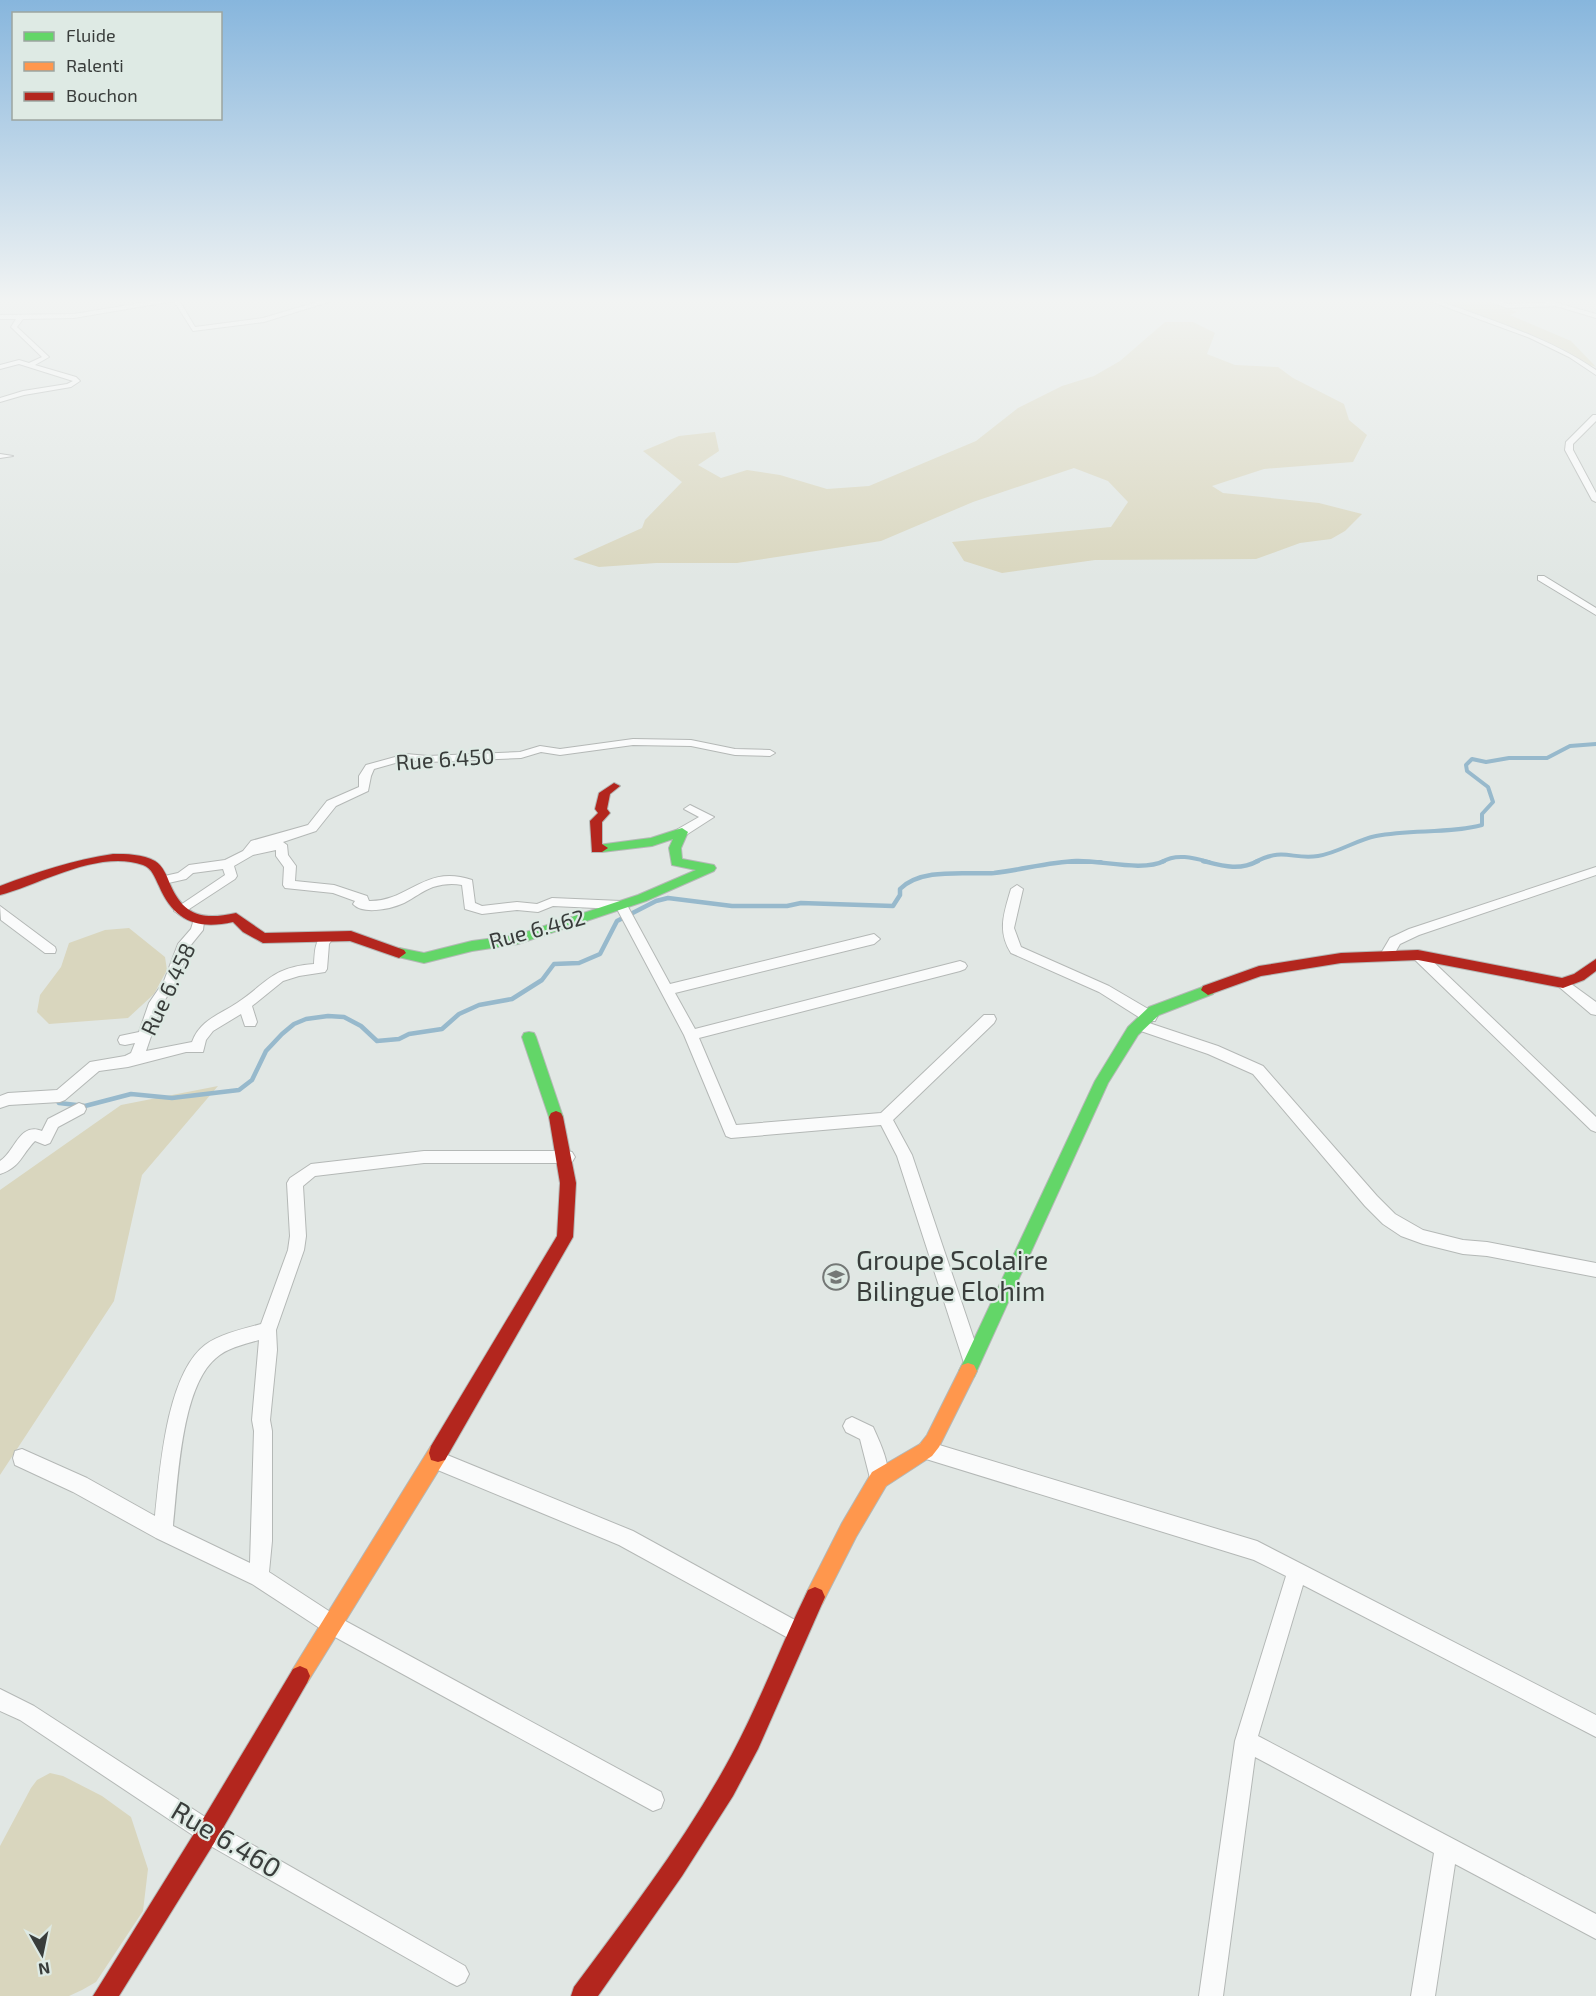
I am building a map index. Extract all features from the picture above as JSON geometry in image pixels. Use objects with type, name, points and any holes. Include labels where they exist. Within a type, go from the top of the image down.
[{"type":"street","points":[[0,400],[29,392]]},
{"type":"street","points":[[1596,417],[1569,444],[1569,450],[1596,500]]},
{"type":"street","points":[[1540,578],[1596,612]]},
{"type":"street","name":"Rue 6.450","points":[[164,880],[182,876],[189,868],[228,864],[249,852],[255,844],[312,828],[331,804],[364,789],[365,776],[370,767],[400,758],[521,755],[540,749],[560,752],[633,742],[691,743],[735,752],[770,753]]},
{"type":"street","points":[[614,786],[605,793],[601,808],[604,813],[596,821],[596,849],[652,842],[682,831],[708,816],[690,809]]},
{"type":"street","name":"Rue 6.462","points":[[198,922],[217,923],[236,917],[248,929],[263,938],[351,936],[409,956],[424,958],[472,946],[518,939],[621,905],[710,868],[676,862],[675,848],[682,831]]},
{"type":"street","points":[[249,852],[281,845],[282,856],[290,866],[289,885],[334,889],[363,899],[359,904],[375,907],[401,900],[405,895],[434,882],[456,880],[468,883],[469,906],[475,909],[517,906],[538,908],[552,902],[621,905],[691,1035],[732,1132],[885,1119],[990,1019]]},
{"type":"street","points":[[0,891],[67,868],[129,857],[151,863],[164,880],[169,896],[180,911],[198,922]]},
{"type":"street","points":[[180,911],[231,876],[228,864]]},
{"type":"street","points":[[1387,955],[1395,941],[1414,932],[1596,871]]},
{"type":"street","points":[[1017,889],[1007,928],[1011,944],[1016,950],[1104,989],[1145,1021],[1258,1071],[1371,1201],[1389,1219],[1407,1231],[1463,1247],[1487,1249],[1596,1270]]},
{"type":"street","points":[[0,910],[5,917],[50,950]]},
{"type":"street","name":"Rue 6.458","points":[[137,1056],[156,1004],[170,982],[184,944],[197,930],[198,922]]},
{"type":"street","points":[[0,1102],[60,1096],[85,1071],[95,1066],[128,1061],[137,1056],[140,1058],[186,1047],[204,1048],[199,1037],[206,1029],[245,1004],[266,985],[287,975],[309,969],[320,969],[323,943],[328,937]]},
{"type":"street","points":[[667,990],[874,939]]},
{"type":"street","points":[[583,1996],[652,1899],[726,1787],[768,1706],[797,1632],[849,1530],[879,1479],[926,1450],[941,1425],[1003,1299],[1102,1081],[1133,1031],[1154,1011],[1259,971],[1341,958],[1387,955],[1418,955],[1563,983],[1596,1010]]},
{"type":"street","points":[[1418,955],[1596,1126]]},
{"type":"street","points":[[1563,983],[1580,977],[1596,964]]},
{"type":"street","points":[[691,1035],[960,966]]},
{"type":"street","points":[[245,1004],[250,1022]]},
{"type":"street","points":[[125,1040],[145,1036]]},
{"type":"street","points":[[105,1996],[208,1832],[331,1624],[435,1459],[565,1237],[568,1215],[567,1157],[556,1112],[529,1037]]},
{"type":"street","points":[[0,1168],[12,1162],[19,1153],[19,1147],[33,1134],[45,1139],[53,1123],[79,1109]]},
{"type":"street","points":[[885,1119],[903,1155],[972,1360]]},
{"type":"street","points":[[259,1577],[262,1542],[263,1431],[261,1420],[268,1350],[267,1330],[296,1250],[298,1236],[295,1183],[311,1170],[424,1157],[567,1157]]},
{"type":"street","points":[[164,1531],[173,1448],[185,1392],[196,1368],[209,1352],[267,1330]]},
{"type":"street","points":[[852,1426],[867,1433],[878,1466],[879,1479]]},
{"type":"street","points":[[926,1450],[1257,1551],[1596,1726]]},
{"type":"street","points":[[22,1458],[80,1485],[164,1531],[259,1577],[331,1624],[653,1800]]},
{"type":"street","points":[[435,1459],[626,1538],[797,1632]]},
{"type":"street","points":[[1211,1996],[1246,1741],[1297,1572]]},
{"type":"street","name":"Rue 6.460","points":[[0,1700],[27,1713],[208,1832],[457,1974]]},
{"type":"street","points":[[1246,1741],[1596,1927]]},
{"type":"street","points":[[1423,1996],[1446,1848]]},
{"type":"shaded area","points":[[1050,392],[1321,392],[1344,404],[1349,420],[1367,435],[1353,462],[1264,469],[1212,486],[1223,493],[1319,503],[1362,514],[1345,531],[1331,539],[1300,543],[1256,559],[1095,560],[1002,573],[964,561],[952,542],[1111,527],[1128,502],[1108,481],[1074,468],[973,502],[881,541],[737,563],[656,563],[599,567],[573,559],[642,528],[645,520],[682,482],[643,451],[679,436],[715,432],[719,451],[698,465],[721,478],[747,470],[780,475],[827,489],[869,486],[976,441],[1018,408]]},
{"type":"shaded area","points":[[129,928],[165,957],[167,970],[154,994],[128,1018],[49,1024],[37,1012],[40,995],[61,967],[69,943],[105,930]]},
{"type":"shaded area","points":[[218,1086],[142,1175],[114,1301],[0,1475],[0,1190],[121,1105]]},
{"type":"shaded area","points":[[50,1773],[63,1776],[102,1796],[131,1817],[148,1869],[143,1911],[96,1982],[69,1996],[0,1996],[0,1846],[31,1788],[37,1780]]},
{"type":"waterway","points":[[1255,862],[1273,855],[1318,856],[1376,836],[1456,830],[1482,825],[1482,814],[1493,802],[1488,787],[1467,771],[1466,765],[1472,759],[1486,762],[1509,758],[1547,758],[1570,746],[1596,744]]},
{"type":"waterway","points":[[1163,861],[1179,857],[1209,862]]},
{"type":"waterway","points":[[1095,862],[1145,866],[1163,861]]},
{"type":"waterway","points":[[1203,861],[1238,867],[1258,861]]},
{"type":"waterway","points":[[56,1098],[59,1103],[85,1106],[131,1094],[172,1098],[239,1090],[252,1080],[266,1051],[282,1034],[294,1024],[306,1019],[328,1016],[344,1017],[361,1026],[377,1041],[399,1039],[409,1034],[442,1029],[459,1014],[479,1005],[512,999],[542,980],[554,964],[579,963],[600,954],[617,921],[656,901],[668,898],[732,906],[787,906],[801,903],[893,906],[900,895],[900,889],[920,878],[945,873],[994,873],[1066,862]]},
{"type":"waterway","points":[[1066,862],[1095,862]]},
{"type":"waterway","points":[[1066,862],[1095,862]]},
{"type":"waterway","points":[[1095,862],[1101,862]]},
{"type":"traffic: fast","points":[[399,953],[424,958],[472,946],[518,939],[642,898],[710,868],[676,862],[675,848],[682,832],[652,842],[602,848]]},
{"type":"traffic: fast","points":[[968,1371],[1102,1081],[1133,1031],[1154,1011],[1208,990]]},
{"type":"traffic: fast","points":[[529,1037],[556,1117]]},
{"type":"traffic: slow","points":[[815,1597],[849,1530],[879,1479],[926,1450],[933,1441],[968,1371]]},
{"type":"traffic: slow","points":[[300,1676],[438,1453]]},
{"type":"traffic: jam","points":[[602,848],[596,849],[596,821],[604,813],[601,809],[605,793],[614,786]]},
{"type":"traffic: jam","points":[[0,891],[73,866],[113,858],[131,858],[151,864],[160,875],[179,909],[195,919],[215,921],[236,917],[248,929],[263,938],[351,936],[399,953]]},
{"type":"traffic: jam","points":[[1208,990],[1259,971],[1341,958],[1418,955],[1563,983],[1579,977],[1596,964]]},
{"type":"traffic: jam","points":[[438,1453],[565,1237],[568,1183],[556,1117]]},
{"type":"traffic: jam","points":[[583,1996],[674,1868],[725,1788],[750,1741],[815,1597]]},
{"type":"traffic: jam","points":[[105,1996],[208,1832],[300,1676]]},
{"type":"place","name":"Groupe Scolaire Bilingue Elohim","points":[[836,1277]]}]
